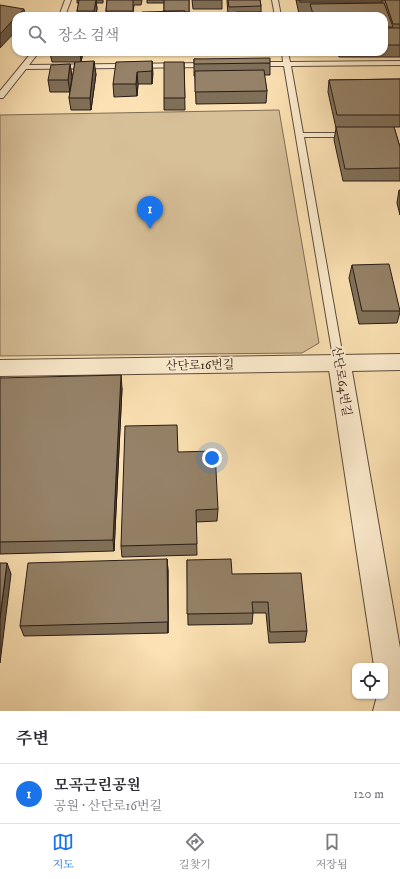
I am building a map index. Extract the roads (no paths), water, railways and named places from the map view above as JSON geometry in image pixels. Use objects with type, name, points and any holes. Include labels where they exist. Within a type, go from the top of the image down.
[{"type":"street","name":"산단로16번길","points":[[0,368],[400,362]]},
{"type":"street","name":"산단로64번길","points":[[339,363],[393,694],[388,711]]},
{"type":"lane","points":[[64,12],[68,0]]},
{"type":"lane","points":[[276,0],[278,12]]},
{"type":"lane","points":[[0,96],[33,56]]},
{"type":"lane","name":"산단로64번길","points":[[286,56],[339,363]]},
{"type":"lane","points":[[247,64],[400,63]]},
{"type":"lane","points":[[24,67],[215,65]]},
{"type":"lane","points":[[299,136],[354,135]]},
{"type":"place","name":"모곡근린공원","points":[[150,229]]}]
